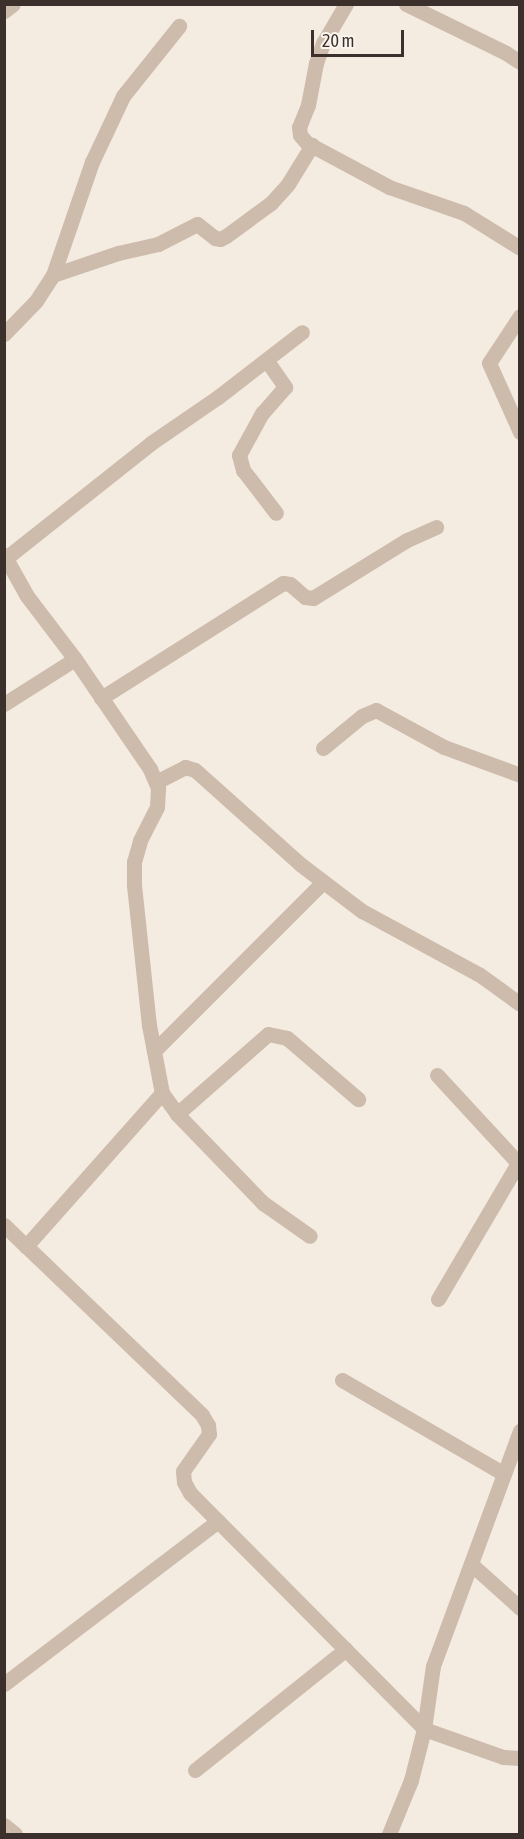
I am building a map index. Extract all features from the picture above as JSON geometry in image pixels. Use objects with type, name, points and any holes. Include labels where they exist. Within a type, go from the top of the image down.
[{"type":"street","points":[[4,11],[13,4]]},
{"type":"street","points":[[346,4],[323,43],[316,63],[308,105],[299,127],[300,135],[312,145],[390,187],[464,213],[519,248]]},
{"type":"street","points":[[406,4],[506,53],[519,62]]},
{"type":"street","points":[[4,334],[36,301],[53,275],[105,129],[123,96],[179,26]]},
{"type":"street","points":[[53,275],[118,253],[158,244],[197,224],[215,238],[220,239],[226,236],[271,203],[288,184],[312,145]]},
{"type":"street","points":[[519,316],[489,363],[519,432]]},
{"type":"street","points":[[302,332],[267,361],[151,443],[5,556],[27,597],[75,659],[150,769],[156,782],[157,807],[140,841],[134,862],[134,885],[149,1025],[162,1093],[177,1114],[263,1203],[310,1236]]},
{"type":"street","points":[[267,361],[285,387],[262,413],[239,455],[243,470],[276,513]]},
{"type":"street","points":[[101,698],[283,583],[290,584],[305,597],[313,598],[407,540],[436,527]]},
{"type":"street","points":[[4,704],[75,659]]},
{"type":"street","points":[[323,748],[362,716],[376,710],[444,747],[519,775]]},
{"type":"street","points":[[156,782],[180,769],[190,767],[323,882],[362,911],[480,975],[519,1004]]},
{"type":"street","points":[[154,1051],[323,882]]},
{"type":"street","points":[[177,1114],[268,1034],[287,1038],[358,1099]]},
{"type":"street","points":[[437,1075],[519,1164],[438,1299]]},
{"type":"street","points":[[26,1246],[162,1093]]},
{"type":"street","points":[[4,1225],[202,1415],[208,1425],[209,1434],[183,1471],[184,1482],[190,1493],[424,1729],[503,1757],[519,1758]]},
{"type":"street","points":[[342,1380],[504,1474]]},
{"type":"street","points":[[389,1834],[411,1780],[424,1729],[433,1666],[519,1431]]},
{"type":"street","points":[[4,1684],[218,1521]]},
{"type":"street","points":[[471,1564],[519,1608]]},
{"type":"street","points":[[195,1770],[345,1649]]},
{"type":"street","points":[[4,1825],[15,1834]]}]
